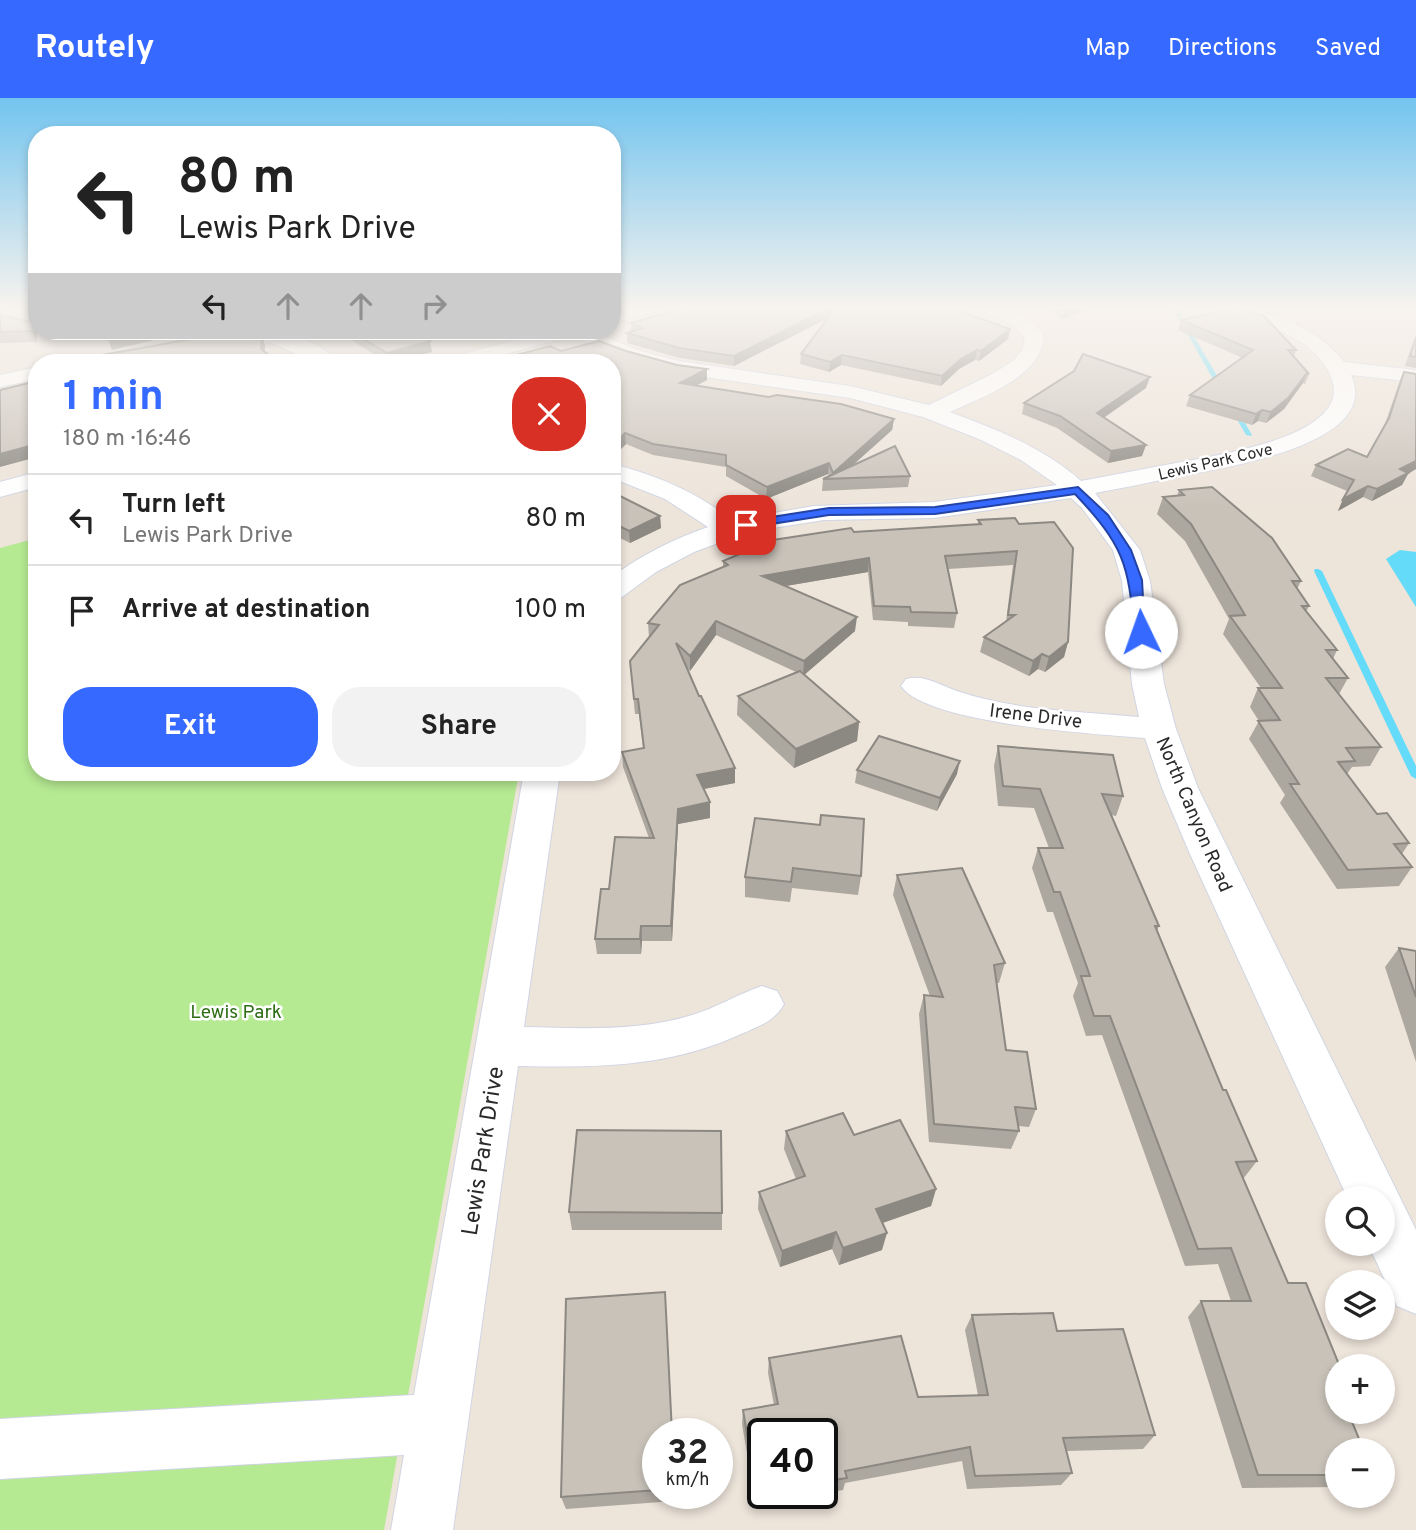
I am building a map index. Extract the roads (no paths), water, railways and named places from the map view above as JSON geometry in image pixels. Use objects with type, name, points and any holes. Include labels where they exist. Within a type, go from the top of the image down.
[{"type":"street","name":"North Canyon Road","points":[[725,374],[850,392],[931,412],[1010,444],[1078,490],[1104,517],[1126,550],[1131,565],[1139,598],[1146,672],[1159,729],[1209,854],[1368,1186]]},
{"type":"street","points":[[931,412],[1009,374]]},
{"type":"street","name":"Lewis Park Cove","points":[[1078,490],[1260,453],[1300,439],[1325,423],[1342,402],[1344,386],[1339,374]]},
{"type":"street","points":[[1397,374],[1416,376]]},
{"type":"street","points":[[0,381],[28,375]]},
{"type":"street","points":[[621,473],[641,478],[677,493],[728,530]]},
{"type":"street","points":[[0,490],[28,482]]},
{"type":"street","points":[[621,584],[673,551],[728,530],[813,513],[935,510],[1078,490]]},
{"type":"street","name":"Irene Drive","points":[[917,686],[967,706],[996,712],[1159,729]]},
{"type":"street","name":"Lewis Park Drive","points":[[422,1530],[541,781]]},
{"type":"street","points":[[498,1046],[638,1043],[682,1037],[762,1004]]},
{"type":"street","points":[[1395,1244],[1416,1287]]},
{"type":"street","points":[[0,1449],[440,1423]]},
{"type":"water","points":[[1400,550],[1416,552],[1416,607],[1386,559]]},
{"type":"waterway","points":[[1213,374],[1220,386]]},
{"type":"waterway","points":[[1235,411],[1249,435]]},
{"type":"waterway","points":[[1318,571],[1416,776]]},
{"type":"park label","name":"Lewis Park","points":[[236,1011]]}]
